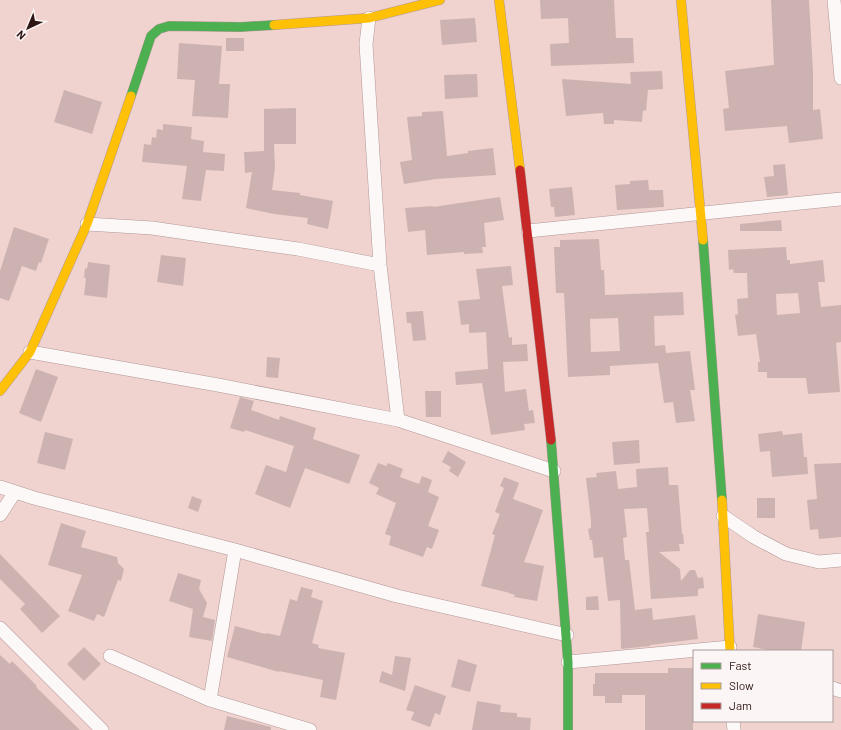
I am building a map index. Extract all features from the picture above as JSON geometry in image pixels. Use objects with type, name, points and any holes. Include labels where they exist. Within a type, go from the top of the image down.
[{"type":"street","points":[[0,391],[4,383],[30,352],[87,224],[151,36],[156,31],[160,28],[169,26],[241,27],[369,18],[440,0]]},
{"type":"street","points":[[499,0],[528,231],[554,472],[567,635],[568,730]]},
{"type":"street","points":[[681,0],[701,214],[723,516],[730,649],[718,650]]},
{"type":"street","points":[[834,0],[841,78]]},
{"type":"street","points":[[369,18],[366,44],[380,266],[398,420]]},
{"type":"street","points":[[528,231],[841,199]]},
{"type":"street","points":[[87,224],[152,228],[298,249],[380,266]]},
{"type":"street","points":[[30,352],[218,385],[398,420],[554,472]]},
{"type":"street","points":[[0,487],[235,550],[397,596],[567,635]]},
{"type":"street","points":[[0,515],[15,492]]},
{"type":"street","points":[[723,516],[754,537],[786,554],[819,562],[841,560]]},
{"type":"street","points":[[210,700],[235,550]]},
{"type":"street","points":[[0,628],[102,730]]},
{"type":"street","points":[[568,662],[693,652]]},
{"type":"street","points":[[110,656],[210,700],[310,730]]},
{"type":"building","points":[[540,0],[614,0],[616,38],[633,38],[634,63],[551,66],[550,44],[569,43],[568,18],[541,19]]},
{"type":"building","points":[[771,0],[809,0],[813,72],[813,110],[820,109],[823,139],[789,143],[787,126],[725,131],[723,109],[729,108],[725,71],[774,65]]},
{"type":"building","points":[[475,18],[477,42],[442,45],[440,20]]},
{"type":"building","points":[[226,38],[244,38],[244,51],[226,51]]},
{"type":"building","points":[[179,43],[222,46],[219,84],[230,84],[228,118],[192,116],[195,80],[177,79]]},
{"type":"building","points":[[662,71],[663,89],[648,90],[646,111],[643,110],[642,122],[614,120],[614,124],[604,124],[603,113],[566,116],[562,79],[631,84],[630,72]]},
{"type":"building","points":[[477,74],[478,97],[445,99],[444,75]]},
{"type":"building","points":[[64,90],[102,102],[92,134],[54,122]]},
{"type":"building","points":[[296,108],[296,144],[274,144],[275,168],[272,190],[300,193],[300,195],[333,201],[328,229],[307,224],[308,218],[274,214],[246,208],[252,172],[245,173],[244,152],[264,151],[264,109]]},
{"type":"building","points":[[443,111],[447,156],[468,153],[468,151],[493,148],[496,175],[436,179],[404,184],[400,162],[412,160],[407,117],[422,116],[422,112]]},
{"type":"building","points":[[163,124],[192,127],[191,139],[204,141],[203,152],[225,154],[224,171],[206,170],[201,201],[182,199],[187,166],[142,162],[144,144],[151,145],[152,137],[156,138],[157,129],[163,130]]},
{"type":"building","points":[[785,164],[788,195],[767,197],[764,177],[774,176],[773,165]]},
{"type":"building","points":[[648,180],[649,190],[663,190],[664,207],[617,210],[615,185],[630,184],[630,181]]},
{"type":"building","points":[[572,187],[575,215],[555,217],[554,207],[551,207],[549,189]]},
{"type":"building","points":[[500,197],[504,220],[484,223],[486,247],[482,247],[483,253],[464,254],[464,252],[427,255],[425,230],[408,232],[405,208],[433,207]]},
{"type":"building","points":[[781,220],[782,231],[740,231],[740,224]]},
{"type":"building","points":[[14,227],[49,239],[41,263],[39,262],[36,271],[22,266],[9,301],[0,298],[0,271]]},
{"type":"building","points":[[599,239],[601,270],[604,270],[605,295],[683,292],[684,315],[654,316],[655,346],[665,345],[666,353],[690,351],[695,390],[690,390],[695,421],[676,423],[673,402],[664,403],[658,363],[610,366],[610,375],[568,377],[564,293],[556,293],[554,247],[560,247],[560,240]],"holes":[[[618,318],[620,351],[591,352],[590,319]]]},
{"type":"building","points":[[786,247],[787,260],[790,260],[790,264],[823,260],[825,282],[818,282],[821,307],[841,305],[841,342],[836,343],[840,392],[808,394],[806,378],[767,378],[767,372],[758,372],[758,362],[760,362],[756,334],[738,336],[735,315],[738,314],[737,299],[748,298],[747,273],[734,273],[733,269],[729,270],[728,250]],"holes":[[[798,293],[800,313],[777,315],[776,294]]]},
{"type":"building","points":[[161,255],[186,258],[183,286],[157,282]]},
{"type":"building","points":[[88,262],[110,265],[107,298],[84,295],[86,278],[84,278],[85,268],[87,269]]},
{"type":"building","points":[[511,266],[513,285],[502,286],[509,338],[512,337],[512,345],[527,344],[528,361],[503,362],[505,392],[526,389],[529,411],[533,410],[535,423],[524,424],[525,430],[491,435],[482,383],[456,385],[455,372],[488,369],[486,332],[469,333],[469,324],[461,325],[458,301],[480,299],[476,269]]},
{"type":"building","points":[[423,311],[426,340],[413,341],[411,323],[407,323],[406,312]]},
{"type":"building","points":[[267,357],[280,358],[278,378],[266,377]]},
{"type":"building","points":[[36,369],[58,377],[41,422],[19,413]]},
{"type":"building","points":[[425,391],[441,391],[441,417],[426,417]]},
{"type":"building","points":[[240,397],[254,401],[251,410],[279,420],[280,416],[316,428],[313,439],[360,455],[349,484],[305,468],[290,508],[255,494],[266,465],[286,472],[294,446],[245,430],[244,432],[230,428]]},
{"type":"building","points":[[782,431],[783,435],[802,433],[804,457],[807,457],[808,474],[772,477],[770,451],[760,452],[758,434]]},
{"type":"building","points":[[45,432],[73,439],[65,470],[37,463]]},
{"type":"building","points":[[639,440],[640,463],[614,465],[612,442]]},
{"type":"building","points":[[448,451],[466,462],[458,477],[449,471],[451,467],[442,462]]},
{"type":"building","points":[[378,463],[386,466],[388,463],[403,469],[400,477],[419,484],[422,476],[432,480],[428,492],[439,497],[428,526],[439,530],[432,549],[427,547],[423,557],[389,545],[391,536],[385,534],[396,503],[376,494],[379,488],[369,483]]},
{"type":"building","points":[[841,463],[841,537],[819,539],[818,529],[810,530],[807,500],[817,499],[814,464]]},
{"type":"building","points":[[668,467],[669,485],[678,485],[684,544],[679,544],[680,551],[659,552],[680,569],[681,581],[690,570],[695,570],[698,578],[703,577],[704,588],[698,589],[698,596],[651,599],[646,532],[649,532],[647,508],[624,509],[627,537],[623,538],[625,560],[629,560],[635,610],[652,608],[653,620],[695,615],[698,639],[621,649],[620,600],[608,601],[603,557],[594,558],[592,540],[590,540],[588,529],[591,528],[591,521],[586,478],[597,477],[596,473],[616,471],[618,489],[637,487],[636,469]]},
{"type":"building","points":[[504,477],[519,483],[513,499],[543,510],[524,562],[544,566],[537,601],[514,597],[515,595],[481,586],[495,535],[492,534],[500,514],[495,512],[504,488],[500,486]]},
{"type":"building","points":[[192,496],[202,500],[198,512],[188,508]]},
{"type":"building","points":[[757,498],[775,498],[775,518],[757,518]]},
{"type":"building","points":[[61,523],[86,531],[81,547],[117,557],[118,563],[124,569],[121,581],[118,580],[104,617],[97,614],[94,621],[68,611],[82,575],[48,565]]},
{"type":"building","points":[[0,554],[60,616],[42,633],[20,609],[25,604],[0,579]]},
{"type":"building","points":[[178,573],[201,580],[199,589],[207,603],[203,617],[215,620],[212,641],[189,637],[193,609],[169,601]]},
{"type":"building","points":[[301,587],[313,590],[311,597],[323,601],[312,643],[319,645],[318,648],[345,653],[336,700],[320,697],[323,680],[279,672],[227,657],[235,626],[265,634],[280,636],[290,599],[297,601]]},
{"type":"building","points":[[598,596],[599,610],[586,610],[586,597]]},
{"type":"building","points":[[758,614],[805,622],[801,650],[768,650],[753,647]]},
{"type":"building","points":[[84,647],[101,664],[84,681],[67,664]]},
{"type":"building","points":[[0,655],[10,664],[12,661],[80,730],[0,730]]},
{"type":"building","points":[[395,656],[411,658],[405,691],[379,682],[382,671],[392,675]]},
{"type":"building","points":[[458,659],[477,665],[470,692],[451,687]]},
{"type":"building","points":[[668,668],[693,668],[693,730],[645,730],[645,695],[622,695],[622,703],[605,703],[605,696],[593,696],[595,673],[668,673]]},
{"type":"building","points":[[415,685],[446,696],[440,715],[435,713],[430,727],[411,720],[414,712],[406,710]]},
{"type":"building","points":[[477,701],[501,705],[500,712],[517,713],[517,717],[531,718],[530,730],[472,730]]},
{"type":"building","points":[[227,716],[271,727],[271,730],[224,730]]},
{"type":"traffic: fast","points":[[131,96],[151,36],[159,29],[169,26],[241,27],[274,25]]},
{"type":"traffic: fast","points":[[703,240],[722,500]]},
{"type":"traffic: fast","points":[[551,440],[568,662],[568,730]]},
{"type":"traffic: slow","points":[[274,25],[369,18],[440,0]]},
{"type":"traffic: slow","points":[[499,0],[520,170]]},
{"type":"traffic: slow","points":[[681,0],[703,240]]},
{"type":"traffic: slow","points":[[0,391],[30,352],[87,224],[131,96]]},
{"type":"traffic: slow","points":[[722,500],[730,650]]},
{"type":"traffic: jam","points":[[520,170],[551,440]]}]
